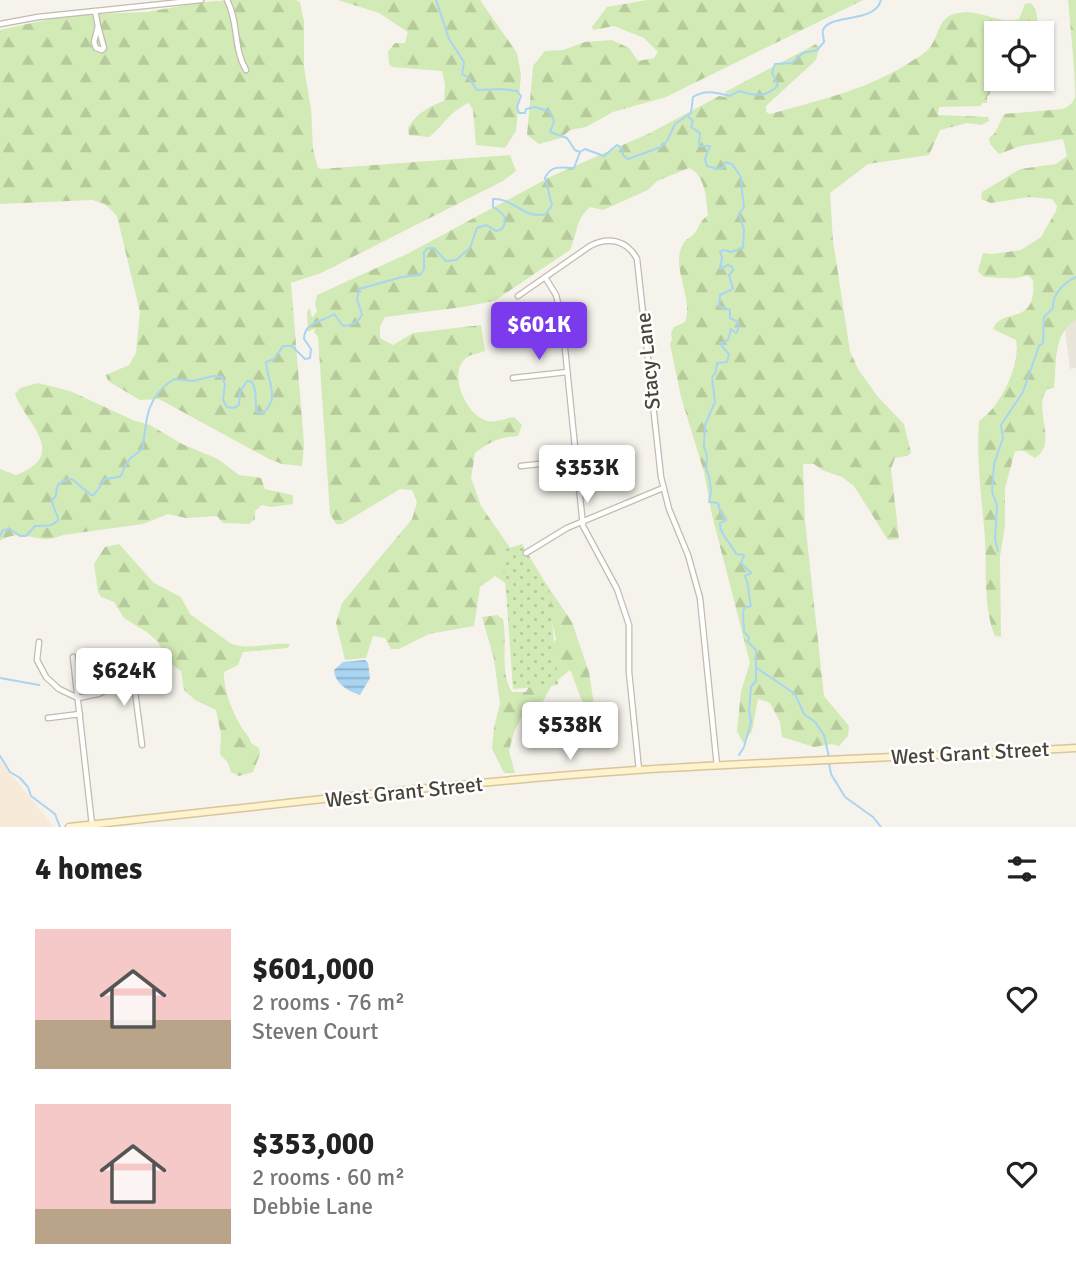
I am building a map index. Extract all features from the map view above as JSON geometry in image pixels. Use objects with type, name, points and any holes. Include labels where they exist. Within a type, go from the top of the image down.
[{"type":"main road","name":"West Grant Street","points":[[69,827],[417,790],[639,770],[1076,748]]},
{"type":"street","points":[[0,24],[95,10],[201,0]]},
{"type":"street","points":[[227,0],[234,20],[236,45],[246,70]]},
{"type":"street","points":[[95,10],[104,43],[102,50],[94,44],[98,26]]},
{"type":"street","name":"Stacy Lane","points":[[518,296],[601,241],[614,240],[635,254],[639,268],[663,488],[672,520],[688,555],[700,597],[718,766]]},
{"type":"street","points":[[545,277],[556,295],[561,311],[583,521],[587,535],[618,589],[627,618],[639,770]]},
{"type":"street","points":[[513,378],[567,372]]},
{"type":"street","points":[[522,466],[576,460]]},
{"type":"street","points":[[526,554],[554,535],[583,521],[663,488]]},
{"type":"street","points":[[39,642],[37,660],[46,677],[59,689],[78,698],[98,694],[113,687],[132,668],[142,745]]},
{"type":"street","points":[[73,657],[92,824]]},
{"type":"street","points":[[48,718],[80,714]]},
{"type":"shaded area","points":[[1076,297],[1076,368],[1070,369],[1061,299]]},
{"type":"shaded area","points":[[0,761],[54,827],[0,827]]},
{"type":"green space","points":[[233,0],[300,2],[304,22],[304,67],[311,109],[313,149],[318,168],[510,155],[516,171],[503,181],[321,273],[291,283],[304,444],[302,466],[282,464],[269,459],[159,399],[140,400],[108,381],[106,375],[129,365],[136,353],[140,312],[117,216],[105,204],[92,200],[0,204],[0,30],[68,15],[147,12]]},
{"type":"green space","points":[[338,0],[480,0],[517,53],[521,75],[516,131],[505,148],[476,145],[473,110],[469,103],[456,110],[429,137],[409,135],[408,128],[419,115],[444,101],[445,84],[442,71],[392,67],[389,64],[388,52],[395,43],[405,43],[408,32],[379,13]]},
{"type":"green space","points":[[647,0],[863,0],[666,97],[613,112],[586,127],[570,130],[561,138],[539,144],[527,135],[533,66],[545,51],[563,50],[585,42],[612,40],[629,48],[638,61],[654,58],[658,52],[644,38],[614,26],[593,30],[592,27],[607,7]]},
{"type":"green space","points":[[1068,0],[1076,0],[1076,320],[1068,326],[1059,342],[1054,388],[1047,389],[1043,397],[1045,444],[1042,452],[1035,458],[1024,451],[1015,451],[1005,488],[1005,526],[1000,556],[1001,637],[995,636],[987,601],[979,421],[994,406],[1007,385],[1017,350],[1016,340],[993,329],[997,322],[1024,311],[1030,305],[1033,280],[1028,275],[1012,278],[984,277],[978,271],[983,253],[1021,250],[1041,237],[1057,206],[1052,199],[1029,197],[991,203],[981,199],[982,192],[1020,169],[1056,164],[1067,156],[1063,139],[1021,146],[999,154],[990,144],[989,138],[995,133],[1004,114],[1063,109],[1073,101],[1075,78]]},
{"type":"green space","points":[[1031,3],[1036,10],[1037,21],[984,21],[984,91],[990,91],[987,103],[982,103],[981,106],[939,107],[938,115],[988,117],[989,121],[981,125],[967,123],[940,130],[929,155],[868,164],[830,193],[833,241],[850,351],[858,369],[878,397],[904,424],[911,453],[895,458],[891,469],[899,539],[888,540],[854,486],[842,477],[814,464],[803,464],[805,521],[824,696],[849,726],[848,736],[839,746],[832,744],[814,747],[782,737],[780,722],[770,703],[758,699],[752,731],[744,743],[737,732],[741,691],[750,663],[712,515],[704,472],[681,397],[670,344],[674,327],[685,322],[687,313],[680,272],[680,253],[684,242],[695,233],[708,215],[702,182],[689,168],[657,181],[648,190],[603,210],[590,207],[579,222],[570,250],[494,301],[385,317],[380,326],[380,338],[393,345],[413,333],[481,325],[485,351],[465,359],[458,374],[466,403],[479,417],[487,421],[514,417],[522,425],[518,436],[495,441],[475,453],[471,478],[481,506],[515,555],[534,566],[572,622],[589,672],[596,718],[583,702],[570,670],[552,685],[542,703],[522,716],[509,751],[515,773],[504,773],[492,749],[500,704],[494,659],[482,617],[497,615],[503,619],[506,675],[512,692],[526,692],[556,639],[550,614],[495,576],[480,587],[474,626],[429,634],[399,649],[391,649],[385,638],[373,636],[366,658],[345,660],[336,623],[342,603],[412,519],[417,502],[412,490],[400,489],[342,524],[336,524],[330,514],[318,337],[314,332],[315,328],[308,332],[307,312],[310,308],[312,318],[317,311],[317,295],[407,254],[552,176],[650,133],[719,96],[725,97],[725,92],[816,44],[819,49],[816,60],[766,106],[766,112],[770,114],[845,92],[881,78],[928,50],[941,24],[951,15],[969,12],[1002,20],[1019,19],[1025,4]]},
{"type":"green space","points":[[38,383],[70,391],[135,421],[150,425],[182,444],[218,459],[239,475],[261,478],[265,489],[293,495],[293,504],[271,507],[262,505],[255,511],[255,519],[249,524],[223,523],[217,516],[186,518],[168,514],[143,524],[46,539],[16,535],[0,541],[0,469],[16,475],[32,467],[40,458],[42,448],[40,438],[15,394],[20,388]]},
{"type":"green space","points":[[119,544],[154,583],[181,597],[190,614],[230,643],[243,646],[290,644],[288,648],[243,652],[238,665],[224,672],[227,693],[235,716],[251,743],[259,748],[260,754],[253,772],[239,776],[231,772],[228,763],[220,754],[221,734],[216,710],[195,700],[184,690],[181,671],[170,663],[158,642],[124,618],[114,602],[101,597],[98,592],[94,564],[105,547]]},
{"type":"green space","points":[[522,544],[549,589],[558,685],[513,689],[503,550]]},
{"type":"water","points":[[365,660],[370,678],[360,695],[340,683],[334,670],[343,662]]},
{"type":"waterway","points":[[436,0],[449,39],[464,62],[462,74],[469,78],[477,90],[517,91],[521,96],[517,107],[519,113],[525,113],[526,109],[535,107],[550,112],[554,122],[550,132],[567,138],[575,150],[580,152]]},
{"type":"waterway","points":[[0,536],[3,530],[10,529],[20,536],[26,536],[35,526],[55,523],[58,517],[52,500],[61,482],[72,479],[94,495],[105,479],[121,476],[125,465],[143,448],[147,417],[153,400],[174,379],[193,381],[213,376],[222,377],[225,384],[223,400],[227,407],[233,408],[239,405],[240,392],[247,381],[252,382],[257,412],[263,413],[272,395],[266,362],[274,359],[283,346],[292,346],[305,359],[310,358],[311,349],[304,339],[307,329],[334,314],[343,326],[357,322],[362,315],[357,299],[359,289],[420,275],[424,269],[424,252],[428,248],[434,248],[446,261],[456,260],[470,248],[477,228],[486,225],[496,231],[502,229],[505,219],[502,213],[493,207],[493,199],[506,201],[531,214],[546,214],[552,205],[545,178],[550,171],[557,168],[574,168],[580,152],[585,149],[604,156],[617,145],[628,159],[661,147],[675,124],[691,113],[693,97],[702,93],[730,96],[739,91],[754,95],[769,92],[778,85],[772,73],[775,64],[792,63],[803,53],[817,50],[824,42],[823,31],[827,25],[862,16],[877,7],[881,0]]},
{"type":"waterway","points":[[689,117],[693,121],[691,127],[700,133],[699,146],[710,146],[705,159],[707,166],[718,169],[724,167],[725,162],[732,164],[741,177],[744,207],[739,214],[744,230],[743,248],[720,252],[720,269],[728,265],[732,267],[733,271],[729,275],[733,289],[720,295],[719,306],[730,310],[730,318],[738,322],[738,330],[736,333],[731,329],[728,340],[720,344],[729,354],[727,362],[717,363],[712,378],[715,402],[705,425],[704,447],[711,491],[709,502],[718,503],[726,520],[720,523],[722,531],[736,554],[744,555],[741,563],[751,573],[745,576],[751,606],[744,608],[743,620],[748,642],[756,650],[756,681],[751,687],[751,722],[739,755]]},
{"type":"waterway","points":[[998,551],[995,540],[997,505],[992,492],[994,464],[1003,438],[1001,425],[1023,392],[1039,346],[1043,343],[1044,317],[1053,308],[1054,298],[1060,290],[1076,277]]},
{"type":"waterway","points":[[757,668],[795,694],[804,714],[815,722],[824,735],[829,757]]},
{"type":"waterway","points":[[0,678],[39,685]]},
{"type":"waterway","points":[[0,756],[10,772],[28,787],[31,796],[55,814],[60,827]]},
{"type":"waterway","points":[[829,763],[831,774],[845,797],[873,817],[881,827]]}]
